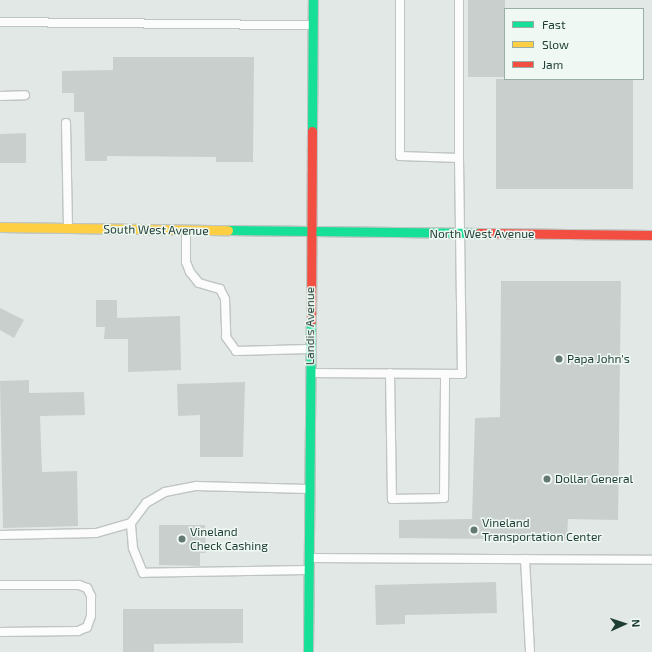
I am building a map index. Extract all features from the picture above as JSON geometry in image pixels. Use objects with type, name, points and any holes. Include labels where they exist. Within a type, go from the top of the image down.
[{"type":"main road","name":"Landis Avenue","points":[[308,652],[313,0]]},
{"type":"main road","name":"South West Avenue","points":[[0,227],[311,233]]},
{"type":"main road","name":"North West Avenue","points":[[311,233],[652,235]]},
{"type":"lane","points":[[400,0],[400,156],[459,158]]},
{"type":"lane","points":[[310,373],[462,374],[462,234],[459,158],[459,0]]},
{"type":"lane","points":[[0,22],[313,25]]},
{"type":"lane","points":[[0,96],[25,95]]},
{"type":"lane","points":[[66,123],[68,228]]},
{"type":"lane","points":[[186,230],[186,262],[190,272],[199,283],[220,289],[226,299],[226,336],[236,351],[310,349]]},
{"type":"lane","points":[[390,374],[392,499],[444,498],[445,374]]},
{"type":"lane","points":[[0,535],[96,533],[131,523],[146,503],[165,492],[196,486],[309,489]]},
{"type":"lane","points":[[131,523],[133,548],[143,573],[309,570]]},
{"type":"lane","points":[[309,558],[652,560]]},
{"type":"lane","points":[[525,559],[530,652]]},
{"type":"lane","points":[[0,585],[79,585],[87,588],[91,596],[91,616],[87,627],[78,631],[0,632]]},
{"type":"building","points":[[468,0],[505,0],[504,77],[468,77]]},
{"type":"building","points":[[113,57],[254,57],[253,162],[216,162],[216,157],[107,156],[107,161],[85,161],[84,112],[74,112],[74,93],[62,93],[62,71],[113,70]]},
{"type":"building","points":[[496,79],[633,80],[633,189],[496,189]]},
{"type":"building","points":[[26,133],[26,163],[0,163],[0,134]]},
{"type":"building","points":[[501,281],[621,281],[618,520],[568,519],[567,540],[399,538],[399,520],[472,519],[475,418],[500,417]]},
{"type":"building","points":[[96,300],[117,300],[117,318],[180,316],[181,370],[128,372],[128,339],[104,339],[105,327],[96,327]]},
{"type":"building","points":[[0,308],[24,320],[14,338],[0,330]]},
{"type":"building","points":[[29,380],[29,393],[84,392],[85,415],[40,416],[42,472],[77,471],[78,526],[3,528],[0,381]]},
{"type":"building","points":[[245,382],[243,457],[200,457],[200,415],[178,416],[177,384]]},
{"type":"building","name":"Vineland Check Cashing","points":[[159,525],[205,525],[206,553],[200,553],[200,566],[159,565]]},
{"type":"building","points":[[496,582],[497,613],[405,615],[405,624],[376,625],[375,585]]},
{"type":"building","points":[[123,609],[243,609],[243,643],[154,644],[154,652],[123,652]]},
{"type":"traffic: fast","points":[[312,131],[313,0]]},
{"type":"traffic: fast","points":[[228,230],[479,233]]},
{"type":"traffic: fast","points":[[308,652],[311,321]]},
{"type":"traffic: slow","points":[[0,227],[228,230]]},
{"type":"traffic: jam","points":[[311,321],[312,131]]},
{"type":"traffic: jam","points":[[479,233],[652,235]]},
{"type":"place","name":"Papa John's","points":[[559,359]]},
{"type":"place","name":"Dollar General","points":[[547,479]]},
{"type":"place","name":"Vineland Transportation Center","points":[[474,530]]},
{"type":"place","name":"Vineland Check Cashing","points":[[182,539]]}]
